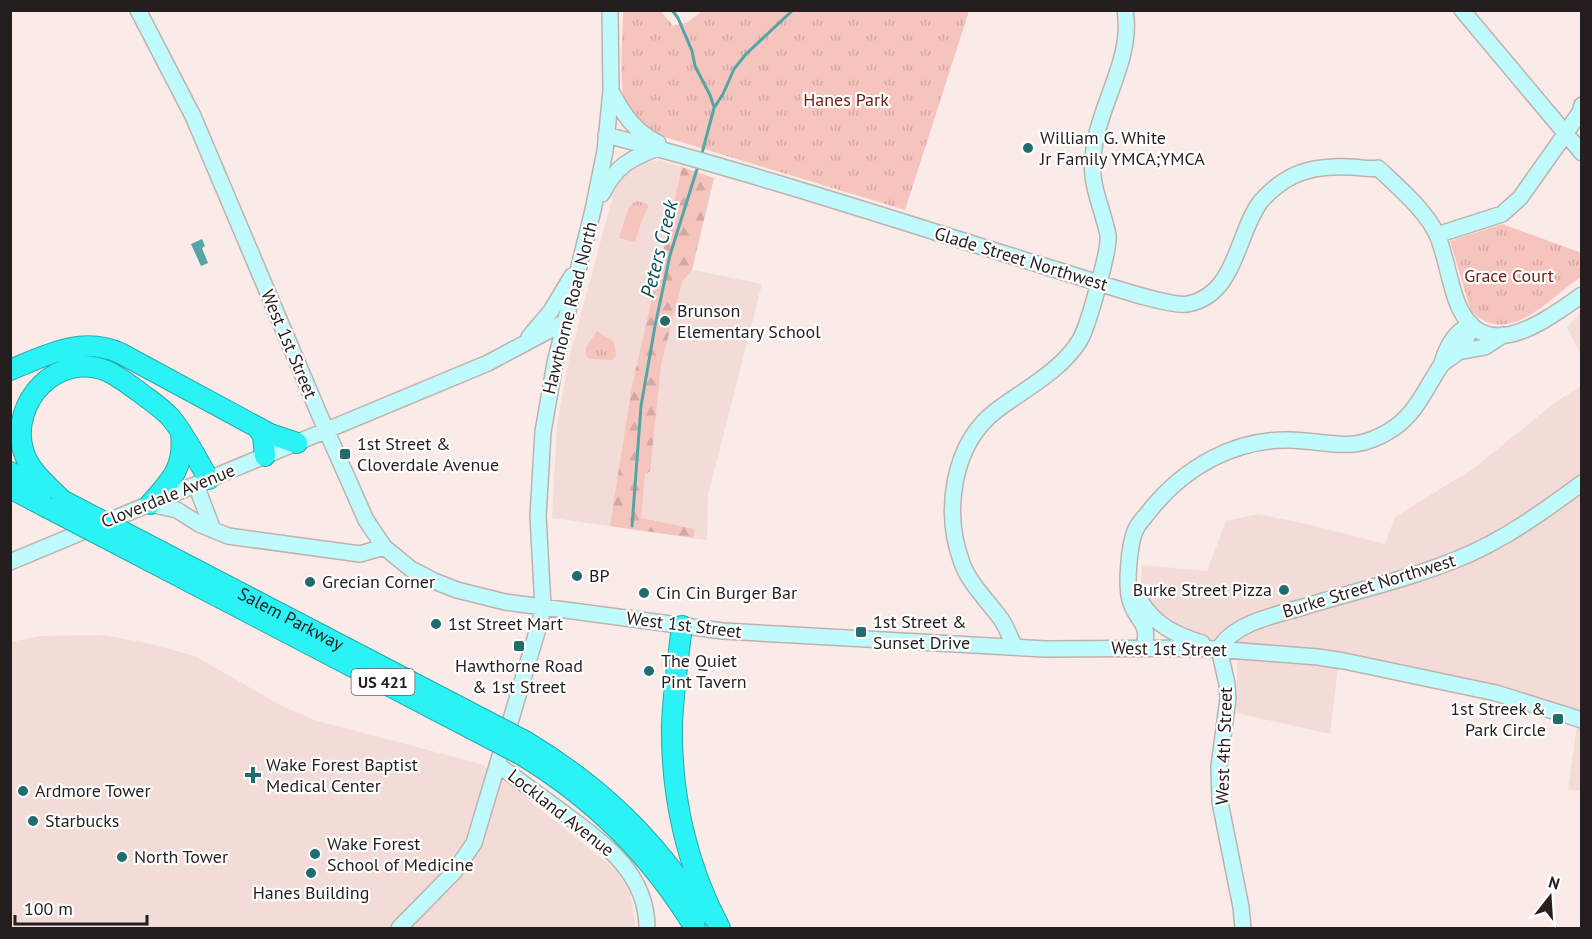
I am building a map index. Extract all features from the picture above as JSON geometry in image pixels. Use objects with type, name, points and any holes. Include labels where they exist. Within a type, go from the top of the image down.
[{"type":"highway","points":[[10,369],[66,348],[85,345],[103,347],[120,352],[278,438],[297,443]]},
{"type":"highway","points":[[10,496],[29,506],[54,503],[26,457],[21,439],[22,420],[28,402],[38,387],[54,375],[81,367],[106,371],[121,379],[163,411],[181,433],[202,482]]},
{"type":"highway","points":[[257,427],[263,436],[265,456]]},
{"type":"highway","points":[[150,504],[168,485],[177,470],[182,453],[181,433]]},
{"type":"highway","name":"Salem Parkway","points":[[10,472],[54,503],[581,778],[625,816],[674,872],[711,928]]},
{"type":"highway","name":"Salem Parkway","points":[[10,488],[54,503]]},
{"type":"highway","points":[[682,626],[672,725],[675,782],[680,817],[692,861],[707,902],[720,928]]},
{"type":"highway","name":"Salem Parkway","points":[[523,748],[615,826],[663,880],[695,928]]},
{"type":"street","name":"West 1st Street","points":[[138,10],[193,116],[362,512],[384,548],[411,569],[446,586],[486,598],[723,631],[1015,647],[1219,649],[1344,661],[1496,693],[1581,720]]},
{"type":"street","name":"Hawthorne Road North","points":[[399,928],[454,872],[468,853],[478,832],[543,607],[538,516],[540,459],[548,397],[593,210],[606,135],[611,91],[610,10]]},
{"type":"street","points":[[1015,647],[1002,621],[962,564],[954,519],[955,479],[967,446],[984,420],[1031,387],[1062,361],[1080,340],[1090,313],[1108,247],[1108,236],[1095,194],[1092,162],[1099,124],[1125,42],[1127,27],[1125,10]]},
{"type":"street","points":[[1462,10],[1581,153]]},
{"type":"street","points":[[611,91],[633,127],[645,136],[682,155]]},
{"type":"street","points":[[1581,105],[1580,112],[1520,198],[1502,214],[1437,235],[1462,313],[1471,324],[1487,334],[1518,334],[1533,328],[1581,295]]},
{"type":"street","name":"Glade Street Northwest","points":[[606,135],[682,155],[1180,305],[1196,302],[1225,279],[1252,216],[1261,202],[1278,185],[1298,174],[1315,169],[1378,168],[1416,205],[1437,235]]},
{"type":"street","points":[[593,210],[610,178],[622,165],[631,158],[657,148]]},
{"type":"street","points":[[522,345],[551,311],[580,263]]},
{"type":"street","points":[[1452,350],[1457,301]]},
{"type":"street","name":"Cloverdale Avenue","points":[[10,562],[488,363],[565,322]]},
{"type":"street","points":[[1144,648],[1146,630],[1130,600],[1129,558],[1137,527],[1159,500],[1198,467],[1222,453],[1255,443],[1289,440],[1342,446],[1354,445],[1395,428],[1407,417],[1422,397],[1452,350],[1468,336],[1471,324]]},
{"type":"street","points":[[1452,350],[1485,347],[1503,335]]},
{"type":"street","points":[[202,482],[213,530]]},
{"type":"street","name":"Burke Street Northwest","points":[[1219,649],[1228,636],[1240,628],[1290,610],[1461,558],[1512,531],[1581,483]]},
{"type":"street","points":[[150,504],[167,506],[220,534],[237,538],[360,554],[384,548]]},
{"type":"street","points":[[1130,577],[1144,607],[1160,624],[1181,636],[1219,649]]},
{"type":"street","name":"West 4th Street","points":[[1219,649],[1228,699],[1219,766],[1220,802],[1241,907],[1242,928]]},
{"type":"street","name":"Lockland Avenue","points":[[498,765],[615,854],[638,886],[645,907],[646,928]]},
{"type":"shaded area","name":"Brunson Elementary School","points":[[660,160],[682,167],[660,260],[693,270],[762,284],[708,495],[707,540],[552,518],[557,425],[569,359],[614,191],[628,170],[643,163]]},
{"type":"shaded area","points":[[1581,312],[1581,355],[1567,327]]},
{"type":"shaded area","points":[[1581,386],[1581,791],[1568,790],[1579,710],[1510,688],[1340,651],[1330,734],[1237,713],[1237,660],[1174,658],[1172,639],[1174,622],[1156,609],[1141,586],[1142,565],[1207,571],[1226,521],[1258,514],[1385,544],[1395,517],[1474,468],[1557,401]]},
{"type":"shaded area","name":"Wake Forest Baptist Medical Center","points":[[103,635],[195,656],[278,704],[314,720],[481,764],[616,870],[630,894],[636,928],[11,928],[11,642],[40,636]]},
{"type":"green space","name":"Hanes Park","points":[[623,11],[661,11],[673,26],[688,22],[702,11],[969,11],[905,210],[655,134],[632,113],[624,97],[622,86]]},
{"type":"green space","points":[[682,167],[714,178],[692,270],[682,282],[661,365],[650,471],[645,475],[641,518],[694,529],[694,538],[610,526],[632,386]]},
{"type":"green space","points":[[638,201],[647,204],[648,207],[641,223],[625,219],[631,205]]},
{"type":"green space","points":[[625,219],[641,223],[635,242],[619,238]]},
{"type":"green space","name":"Grace Court","points":[[1502,224],[1582,253],[1581,277],[1529,316],[1500,325],[1485,321],[1471,311],[1450,241]]},
{"type":"green space","points":[[597,331],[614,342],[616,355],[612,360],[590,359],[586,356],[586,347]]},
{"type":"water","points":[[202,239],[205,246],[202,248],[208,263],[201,266],[191,244]]},
{"type":"waterway","points":[[672,10],[678,18],[692,51],[695,66],[714,107]]},
{"type":"waterway","name":"Peters Creek","points":[[701,157],[714,108],[734,69],[746,54],[793,10]]},
{"type":"waterway","name":"Peters Creek","points":[[632,526],[641,406],[655,326],[670,255],[698,166]]},
{"type":"place","name":"William G. White Jr Family YMCA;YMCA","points":[[1028,148]]},
{"type":"place","name":"Brunson Elementary School","points":[[665,321]]},
{"type":"place","name":"1st Street & Cloverdale Avenue","points":[[345,454]]},
{"type":"place","name":"BP","points":[[577,576]]},
{"type":"place","name":"Grecian Corner","points":[[310,582]]},
{"type":"place","name":"Burke Street Pizza","points":[[1284,590]]},
{"type":"place","name":"Cin Cin Burger Bar","points":[[644,593]]},
{"type":"place","name":"1st Street Mart","points":[[436,624]]},
{"type":"place","name":"1st Street & Sunset Drive","points":[[861,632]]},
{"type":"place","name":"Hawthorne Road & 1st Street","points":[[519,646]]},
{"type":"place","name":"The Quiet Pint Tavern","points":[[649,671]]},
{"type":"place","name":"1st Streek & Park Circle","points":[[1558,719]]},
{"type":"place","name":"Wake Forest Baptist Medical Center","points":[[253,775]]},
{"type":"place","name":"Ardmore Tower","points":[[23,791]]},
{"type":"place","name":"Starbucks","points":[[33,821]]},
{"type":"place","name":"Wake Forest School of Medicine","points":[[315,854]]},
{"type":"place","name":"North Tower","points":[[122,857]]},
{"type":"place","name":"Hanes Building","points":[[311,873]]}]
